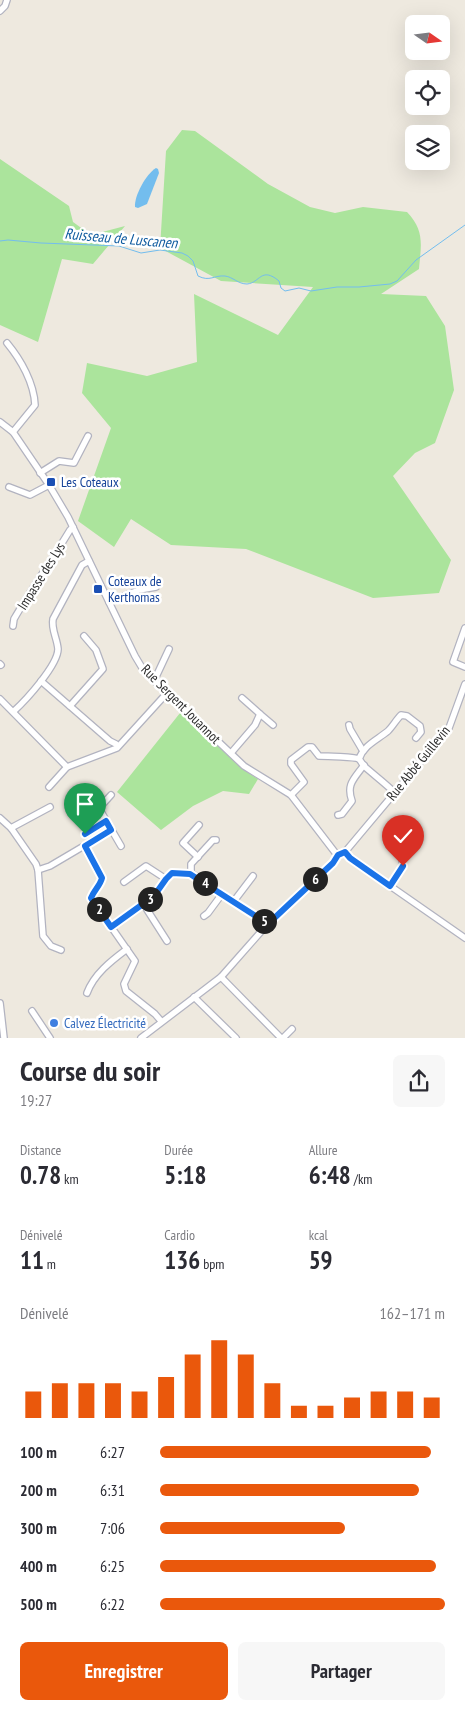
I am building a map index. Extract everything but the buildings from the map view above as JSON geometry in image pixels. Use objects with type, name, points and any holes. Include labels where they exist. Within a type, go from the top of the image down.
[{"type":"street","points":[[0,11],[5,6],[6,0]]},
{"type":"street","points":[[7,343],[21,361],[35,398],[35,405],[13,432]]},
{"type":"street","name":"Rue Sergent Jouannot","points":[[0,422],[13,432],[49,485],[73,527],[144,671],[244,766],[291,795],[338,855]]},
{"type":"street","points":[[40,472],[59,461],[74,463],[88,436]]},
{"type":"street","points":[[9,487],[30,496],[49,485]]},
{"type":"street","name":"Impasse des Lys","points":[[14,626],[14,618],[40,575],[50,565],[73,527]]},
{"type":"street","points":[[14,711],[42,681],[58,652],[52,624],[54,613],[82,565],[89,561]]},
{"type":"street","points":[[109,602],[138,590],[156,587]]},
{"type":"street","points":[[465,628],[452,662],[465,667]]},
{"type":"street","points":[[70,706],[103,669],[96,650],[84,636]]},
{"type":"street","points":[[154,681],[169,649]]},
{"type":"street","points":[[42,681],[110,741],[117,745]]},
{"type":"street","name":"Rue Abbé Guillevin","points":[[141,1038],[221,977],[268,924],[333,863],[338,855],[345,852],[449,728],[465,684]]},
{"type":"street","points":[[49,787],[67,767],[117,745],[167,693]]},
{"type":"street","points":[[242,698],[273,725]]},
{"type":"street","points":[[0,699],[14,711],[39,740],[67,767]]},
{"type":"street","points":[[231,753],[255,726],[260,714]]},
{"type":"street","points":[[360,759],[363,751],[389,730],[400,715],[407,716],[420,726],[421,732],[416,738]]},
{"type":"street","points":[[350,725],[350,729],[363,751]]},
{"type":"street","points":[[291,795],[304,782],[291,764],[291,760],[308,747],[312,747],[319,756],[330,755],[340,758],[352,757],[360,759],[364,765],[395,793]]},
{"type":"street","points":[[338,816],[342,814],[352,801],[349,792],[350,784],[364,765]]},
{"type":"street","points":[[111,795],[101,806],[100,810],[121,846]]},
{"type":"street","points":[[11,828],[50,807]]},
{"type":"street","points":[[0,818],[11,828],[38,870],[43,936],[52,946],[61,950]]},
{"type":"street","points":[[85,834],[106,821]]},
{"type":"street","points":[[198,857],[183,843],[199,825]]},
{"type":"street","points":[[38,870],[50,866],[111,830]]},
{"type":"street","points":[[190,874],[192,864],[213,840],[216,840]]},
{"type":"street","points":[[390,886],[403,866],[399,841]]},
{"type":"street","points":[[85,846],[102,878],[91,898],[135,961],[124,984],[126,991],[161,1021]]},
{"type":"street","points":[[345,852],[350,858],[465,938]]},
{"type":"street","points":[[124,882],[146,866],[166,879]]},
{"type":"street","points":[[111,927],[144,905],[154,896],[172,873],[190,874],[268,924]]},
{"type":"street","points":[[234,901],[253,876]]},
{"type":"street","points":[[204,916],[208,914],[222,894]]},
{"type":"street","points":[[144,905],[168,941]]},
{"type":"street","points":[[87,994],[90,986],[106,966],[127,950]]},
{"type":"street","points":[[221,977],[282,1038],[292,1029]]},
{"type":"street","points":[[194,997],[236,1038]]},
{"type":"street","points":[[0,1003],[4,1038]]},
{"type":"street","points":[[32,1011],[50,1038]]},
{"type":"green space","points":[[182,130],[195,131],[268,184],[310,207],[335,213],[363,207],[407,212],[417,226],[420,239],[419,269],[381,294],[426,296],[445,326],[454,390],[435,443],[415,453],[393,476],[451,560],[439,593],[373,598],[246,549],[171,545],[131,519],[114,547],[78,521],[111,428],[82,393],[87,363],[147,376],[197,362],[194,294],[278,335],[313,287],[221,281],[160,248],[166,151]]},
{"type":"green space","points":[[0,159],[69,206],[73,222],[91,235],[125,226],[93,264],[62,259],[38,342],[0,325]]},
{"type":"green space","points":[[184,708],[241,768],[258,779],[249,794],[223,791],[193,806],[161,830],[117,792]]},
{"type":"water","points":[[156,168],[159,173],[147,204],[138,208],[135,207],[136,197],[141,186],[148,175]]},
{"type":"waterway","name":"Ruisseau de Luscanen","points":[[0,241],[119,246],[141,253],[160,250],[182,253],[193,261],[198,276],[202,278],[225,276],[247,284],[261,276],[268,275],[279,281],[281,288],[285,291],[299,288],[311,291],[337,287],[390,284],[397,281],[416,260],[465,225]]},
{"type":"place","name":"Les Coteaux","points":[[51,482]]},
{"type":"place","name":"Coteaux de Kerthomas","points":[[98,589]]},
{"type":"place","name":"Calvez Électricité","points":[[54,1023]]},
{"type":"route","points":[[85,834],[106,821],[111,830],[85,846],[102,878],[91,898],[111,927],[144,905],[154,896],[172,873],[190,874],[268,924],[333,863],[338,855],[345,852],[350,858],[390,886],[403,866]]}]
